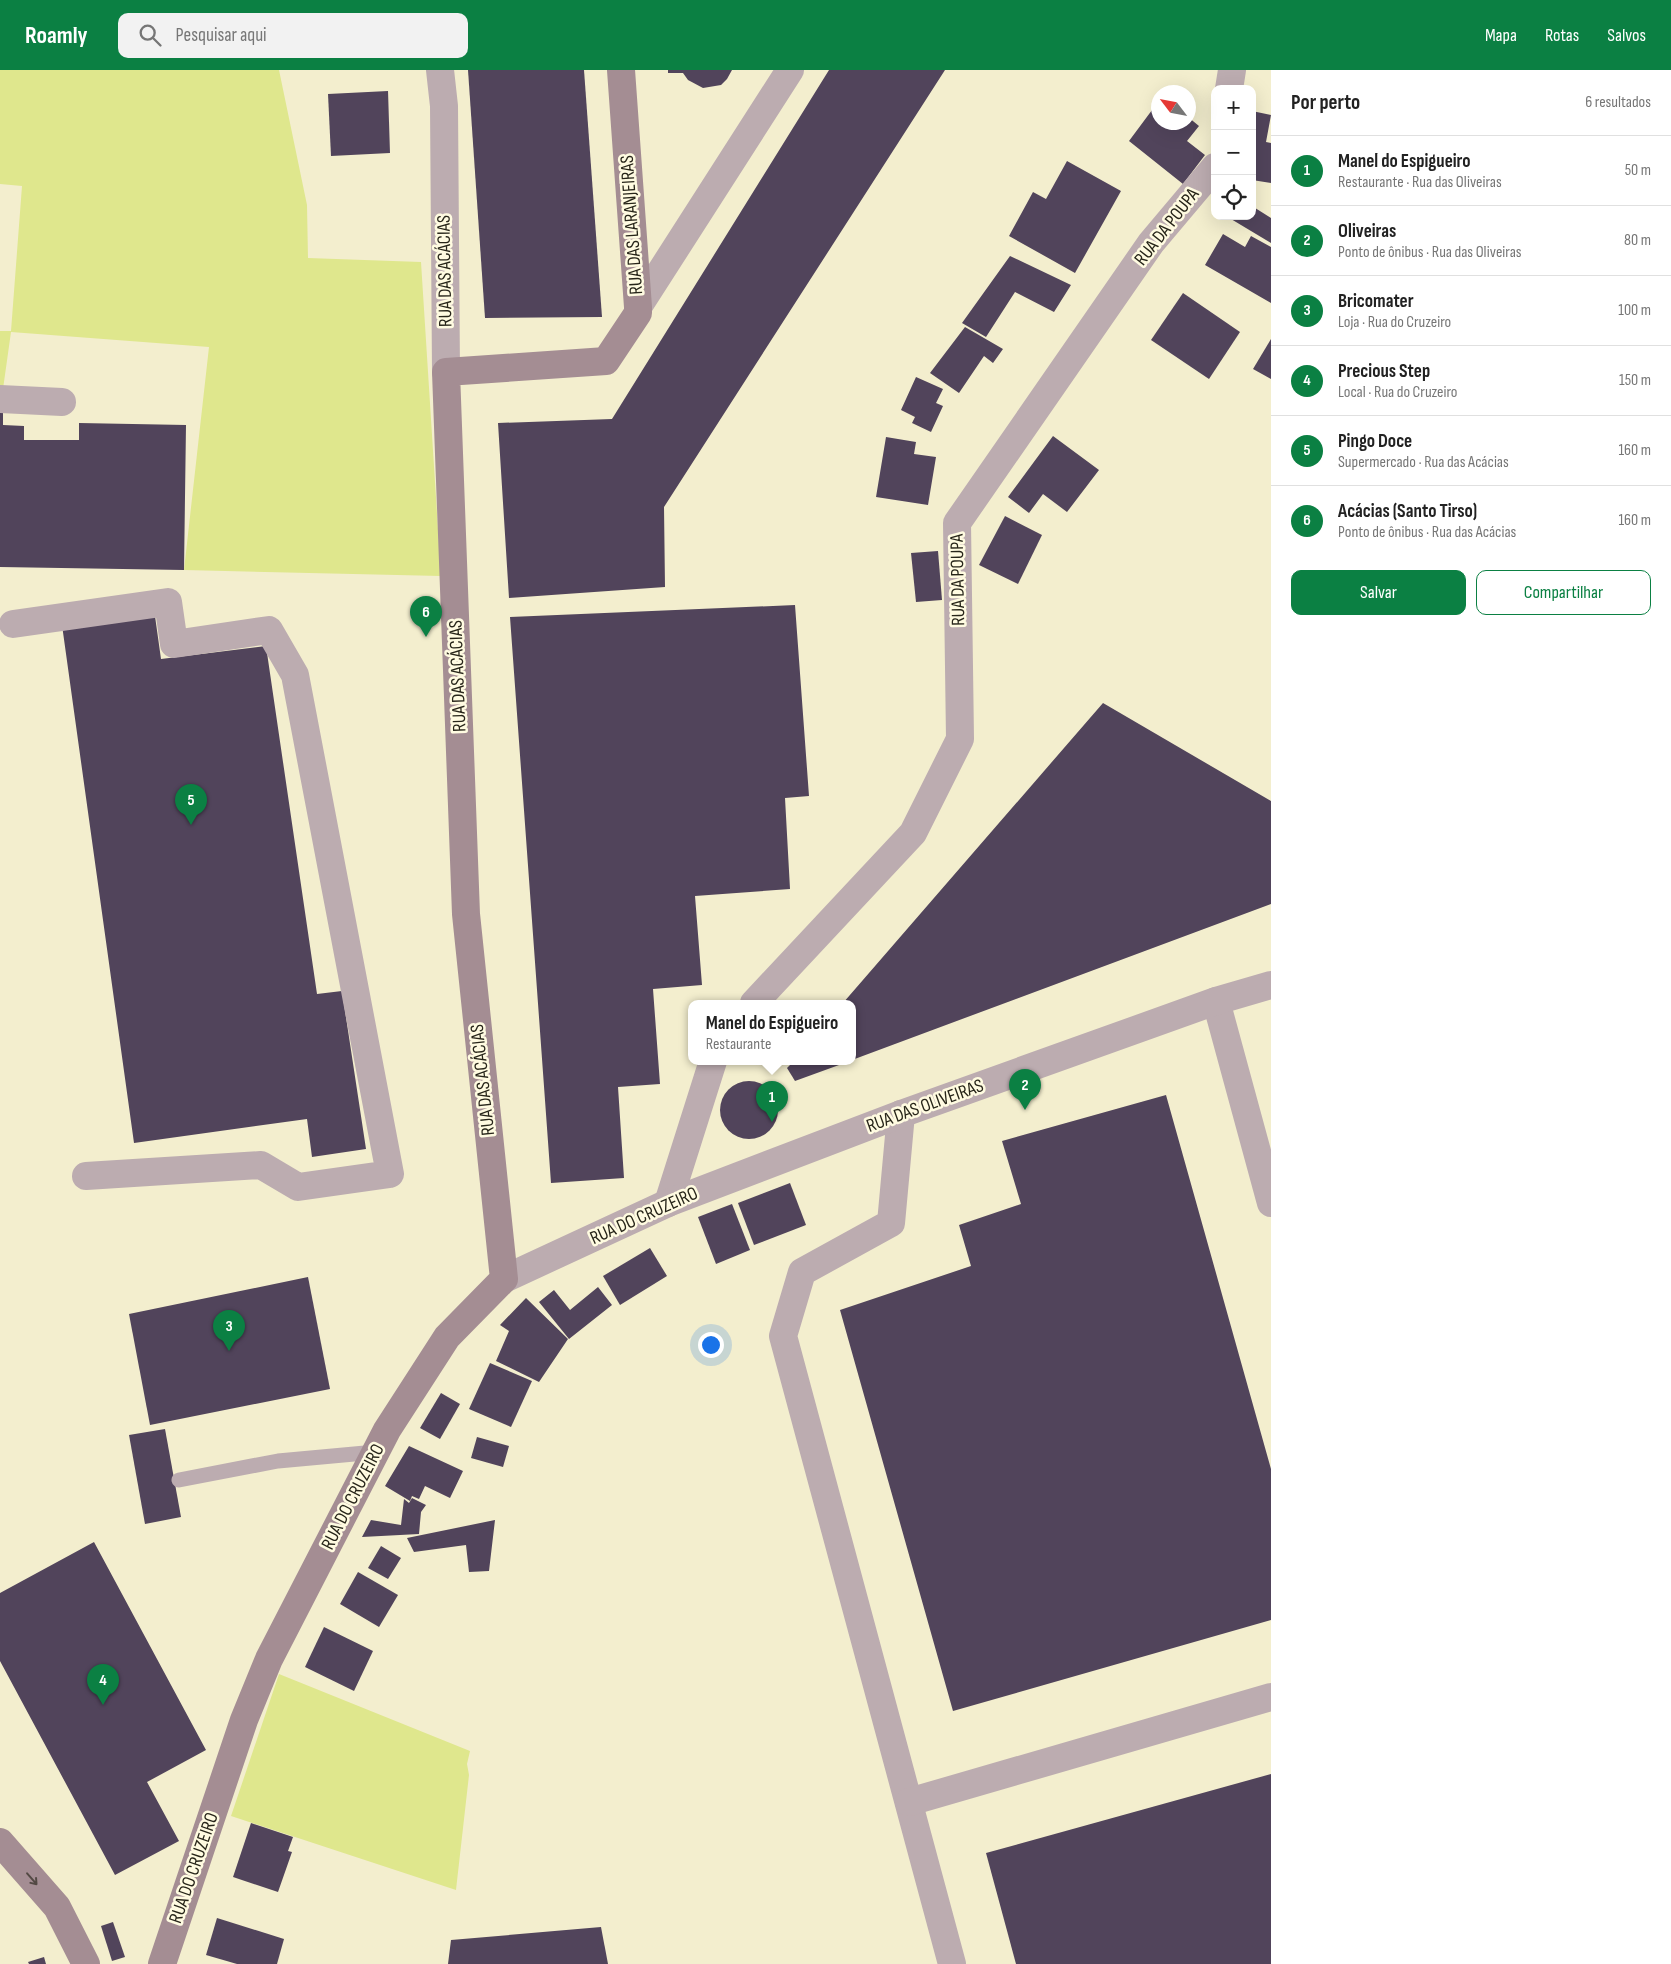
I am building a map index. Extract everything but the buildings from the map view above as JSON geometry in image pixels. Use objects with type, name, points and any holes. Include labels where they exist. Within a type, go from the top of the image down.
[{"type":"street","name":"RUA DAS ACÁCIAS","points":[[440,70],[444,106],[446,372],[466,914],[504,1279]]},
{"type":"street","name":"RUA DAS LARANJEIRAS","points":[[446,372],[606,361],[638,313],[621,70]]},
{"type":"street","points":[[638,308],[790,70]]},
{"type":"street","points":[[1230,85],[1232,70]]},
{"type":"street","name":"RUA DA POUPA","points":[[757,1000],[913,833],[960,739],[957,523],[1151,243],[1211,171]]},
{"type":"street","points":[[0,399],[62,402]]},
{"type":"street","points":[[13,624],[168,602],[174,644],[270,630],[295,675],[390,1174],[298,1186],[261,1164],[86,1176]]},
{"type":"street","name":"RUA DAS OLIVEIRAS","points":[[723,1182],[901,1114],[1216,1001],[1271,985]]},
{"type":"street","points":[[1216,1001],[1271,1203]]},
{"type":"street","points":[[668,1203],[712,1065]]},
{"type":"street","points":[[901,1114],[891,1223],[802,1272],[783,1336],[952,1964]]},
{"type":"street","name":"RUA DO CRUZEIRO","points":[[162,1964],[244,1720],[269,1658],[387,1430],[447,1337],[504,1279],[668,1203],[723,1182]]},
{"type":"street","points":[[909,1802],[1271,1697]]},
{"type":"street","points":[[0,1842],[57,1907],[86,1964]]},
{"type":"lane","points":[[179,1480],[278,1461],[376,1452]]},
{"type":"green space","points":[[0,70],[279,70],[307,205],[308,258],[421,262],[441,576],[184,570],[209,347],[11,332],[3,389],[0,389],[0,331],[11,331],[22,186],[0,184]]},
{"type":"green space","points":[[279,1674],[470,1751],[467,1764],[469,1775],[456,1890],[231,1816]]},
{"type":"place","name":"Acácias (Santo Tirso)","points":[[426,637]]},
{"type":"place","name":"Pingo Doce","points":[[191,825]]},
{"type":"place","name":"Oliveiras","points":[[1025,1110]]},
{"type":"place","name":"Manel do Espigueiro","points":[[772,1122]]},
{"type":"place","name":"Bricomater","points":[[229,1351]]},
{"type":"place","name":"Precious Step","points":[[103,1705]]}]
